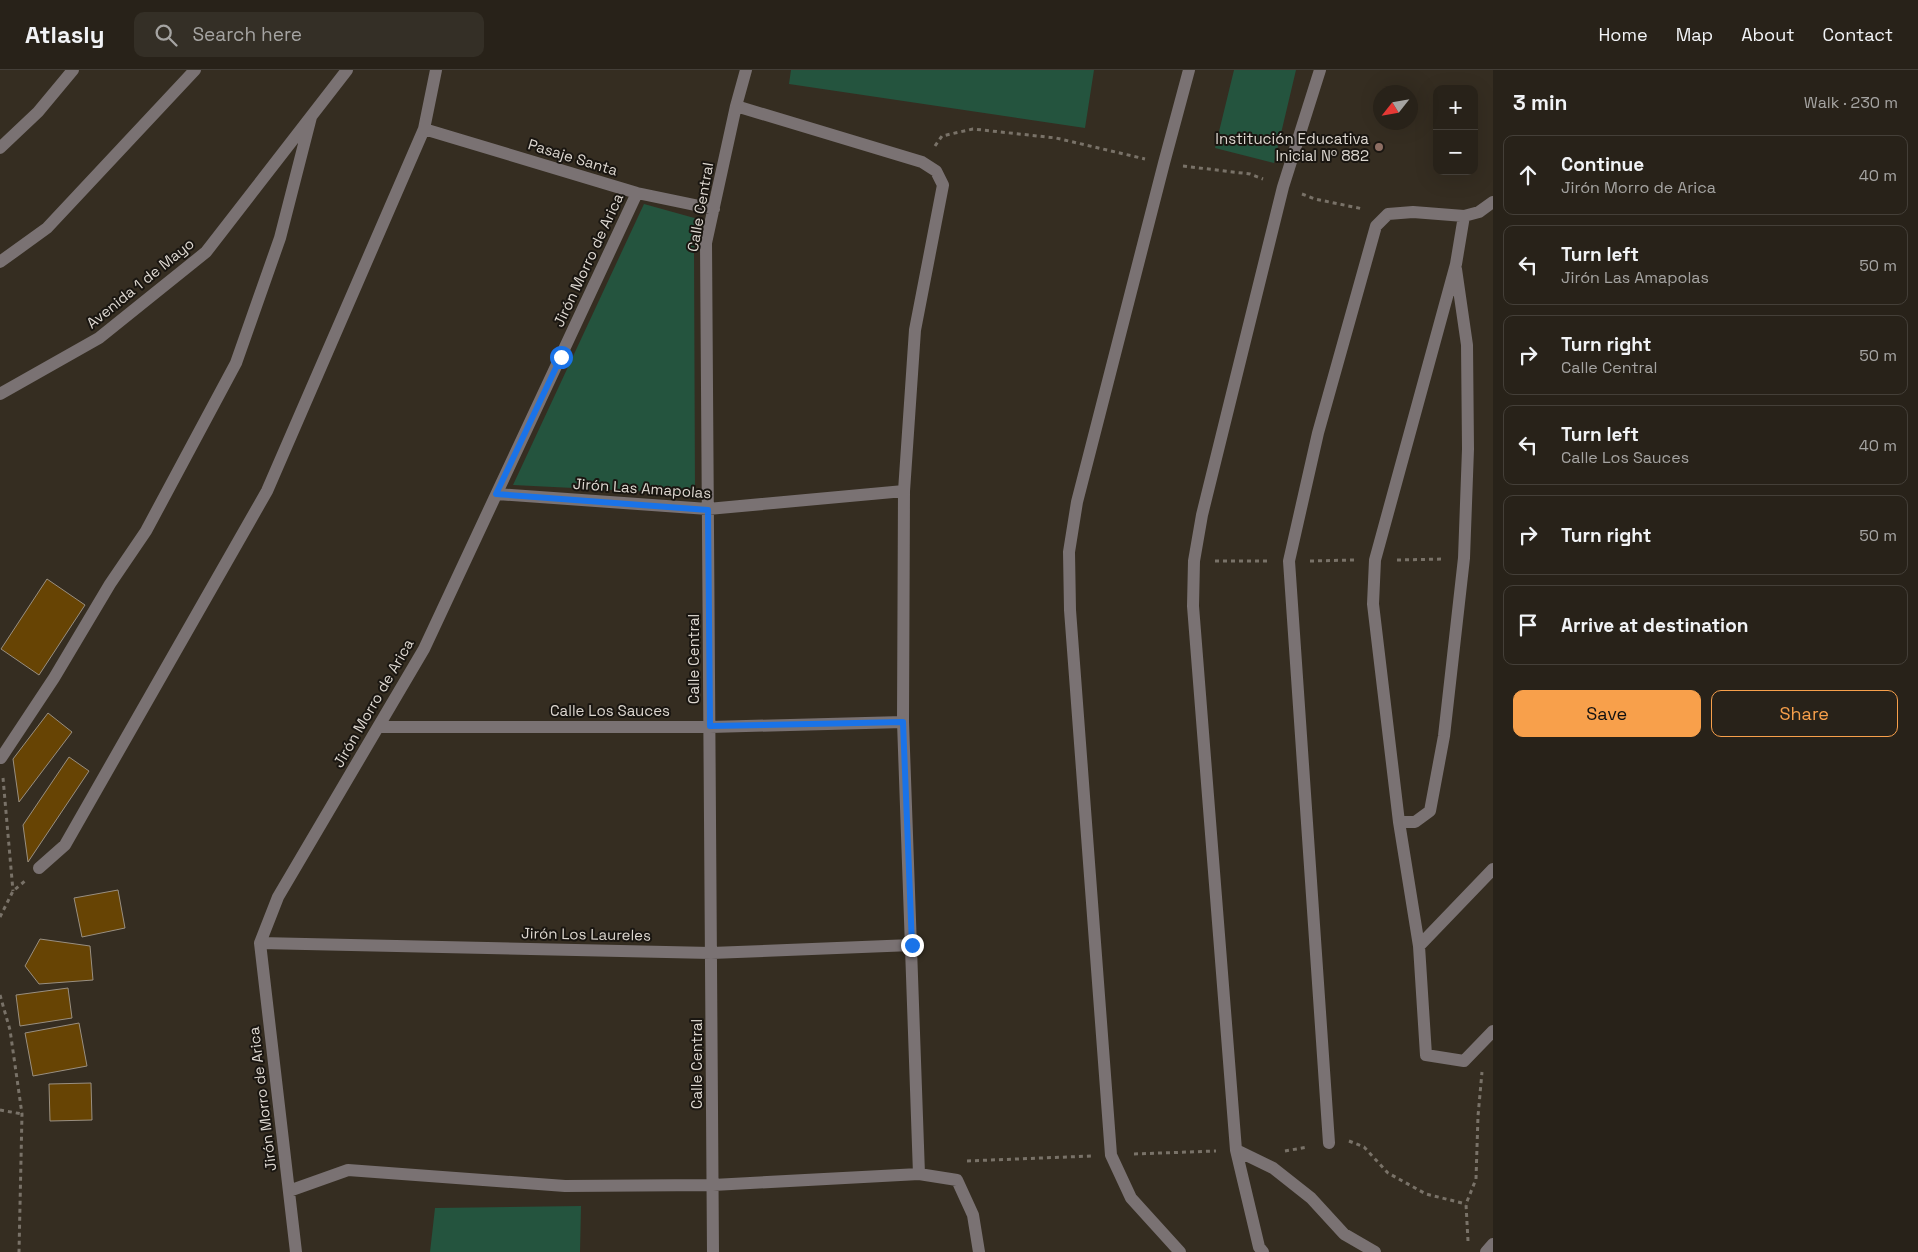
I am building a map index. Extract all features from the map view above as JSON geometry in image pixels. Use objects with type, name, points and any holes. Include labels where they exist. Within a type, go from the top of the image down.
[{"type":"street","points":[[0,148],[38,112],[74,70]]},
{"type":"street","points":[[0,262],[47,228],[195,70]]},
{"type":"street","name":"Avenida 1 de Mayo","points":[[0,394],[100,338],[206,252],[347,70]]},
{"type":"street","points":[[39,868],[66,845],[267,491],[424,129],[436,70]]},
{"type":"street","name":"Calle Central","points":[[713,1252],[706,243],[736,106],[746,70]]},
{"type":"street","points":[[1180,1252],[1131,1198],[1111,1155],[1070,610],[1069,552],[1077,502],[1189,70]]},
{"type":"street","points":[[1263,1252],[1259,1247],[1236,1150],[1193,606],[1194,561],[1202,515],[1283,187],[1320,70]]},
{"type":"street","points":[[736,106],[922,162],[936,171],[943,185],[915,330],[904,490],[903,722],[919,1174]]},
{"type":"street","points":[[1,758],[54,678],[110,584],[146,530],[236,363],[280,238],[311,117]]},
{"type":"street","name":"Pasaje Santa","points":[[424,129],[637,194],[714,209]]},
{"type":"street","name":"Jirón Morro de Arica","points":[[296,1252],[260,943],[278,897],[424,650],[637,194]]},
{"type":"street","points":[[1329,1143],[1289,561],[1318,433],[1376,226],[1388,214],[1413,212],[1464,216],[1479,212],[1493,202]]},
{"type":"street","points":[[1464,216],[1456,264],[1374,560],[1373,604],[1399,822],[1419,946],[1426,1055],[1464,1061],[1489,1035]]},
{"type":"street","points":[[1399,822],[1415,822],[1430,811],[1444,736],[1464,558],[1468,449],[1467,345],[1456,264]]},
{"type":"street","name":"Jirón Las Amapolas","points":[[496,494],[708,510],[904,490]]},
{"type":"street","name":"Calle Los Sauces","points":[[378,727],[710,726],[903,722]]},
{"type":"street","points":[[1419,946],[1493,869]]},
{"type":"street","name":"Jirón Los Laureles","points":[[260,943],[711,953],[912,945]]},
{"type":"street","points":[[1236,1150],[1273,1168],[1311,1198],[1344,1234],[1375,1252]]},
{"type":"street","points":[[289,1191],[348,1170],[565,1186],[713,1185],[919,1174],[956,1180],[973,1215],[979,1252]]},
{"type":"street","points":[[1486,1252],[1493,1244]]},
{"type":"path","points":[[1194,561],[1464,558]]},
{"type":"path","points":[[1,758],[13,892]]},
{"type":"path","points":[[0,917],[13,892],[39,868]]},
{"type":"path","points":[[0,995],[10,1030],[22,1114],[19,1252]]},
{"type":"path","points":[[1468,1242],[1466,1204],[1476,1179],[1478,1116],[1489,1035]]},
{"type":"path","points":[[0,1110],[22,1114]]},
{"type":"path","points":[[1250,1157],[1329,1143],[1352,1141],[1364,1147],[1388,1173],[1426,1194],[1466,1204]]},
{"type":"path","points":[[964,1161],[1236,1150]]},
{"type":"green space","points":[[791,70],[1094,70],[1085,128],[789,84]]},
{"type":"green space","points":[[1234,70],[1296,70],[1274,163],[1215,148]]},
{"type":"green space","points":[[644,204],[698,219],[694,250],[695,494],[513,485]]},
{"type":"green space","points":[[581,1206],[580,1252],[430,1252],[435,1208]]},
{"type":"building","points":[[47,579],[85,605],[39,675],[1,649]]},
{"type":"building","points":[[48,713],[72,732],[19,802],[13,759]]},
{"type":"building","points":[[69,757],[89,771],[28,862],[23,825]]},
{"type":"building","points":[[118,890],[125,928],[82,937],[74,898]]},
{"type":"building","points":[[40,939],[90,946],[93,980],[39,984],[25,966]]},
{"type":"building","points":[[68,988],[72,1018],[20,1026],[16,995]]},
{"type":"building","points":[[79,1023],[87,1066],[33,1076],[25,1033]]},
{"type":"building","points":[[91,1083],[92,1120],[50,1121],[49,1084]]},
{"type":"place","name":"Institución Educativa Inicial Nº 882","points":[[1379,147]]},
{"type":"route","points":[[561,357],[496,494],[708,510],[710,726],[903,722],[912,945]]}]
